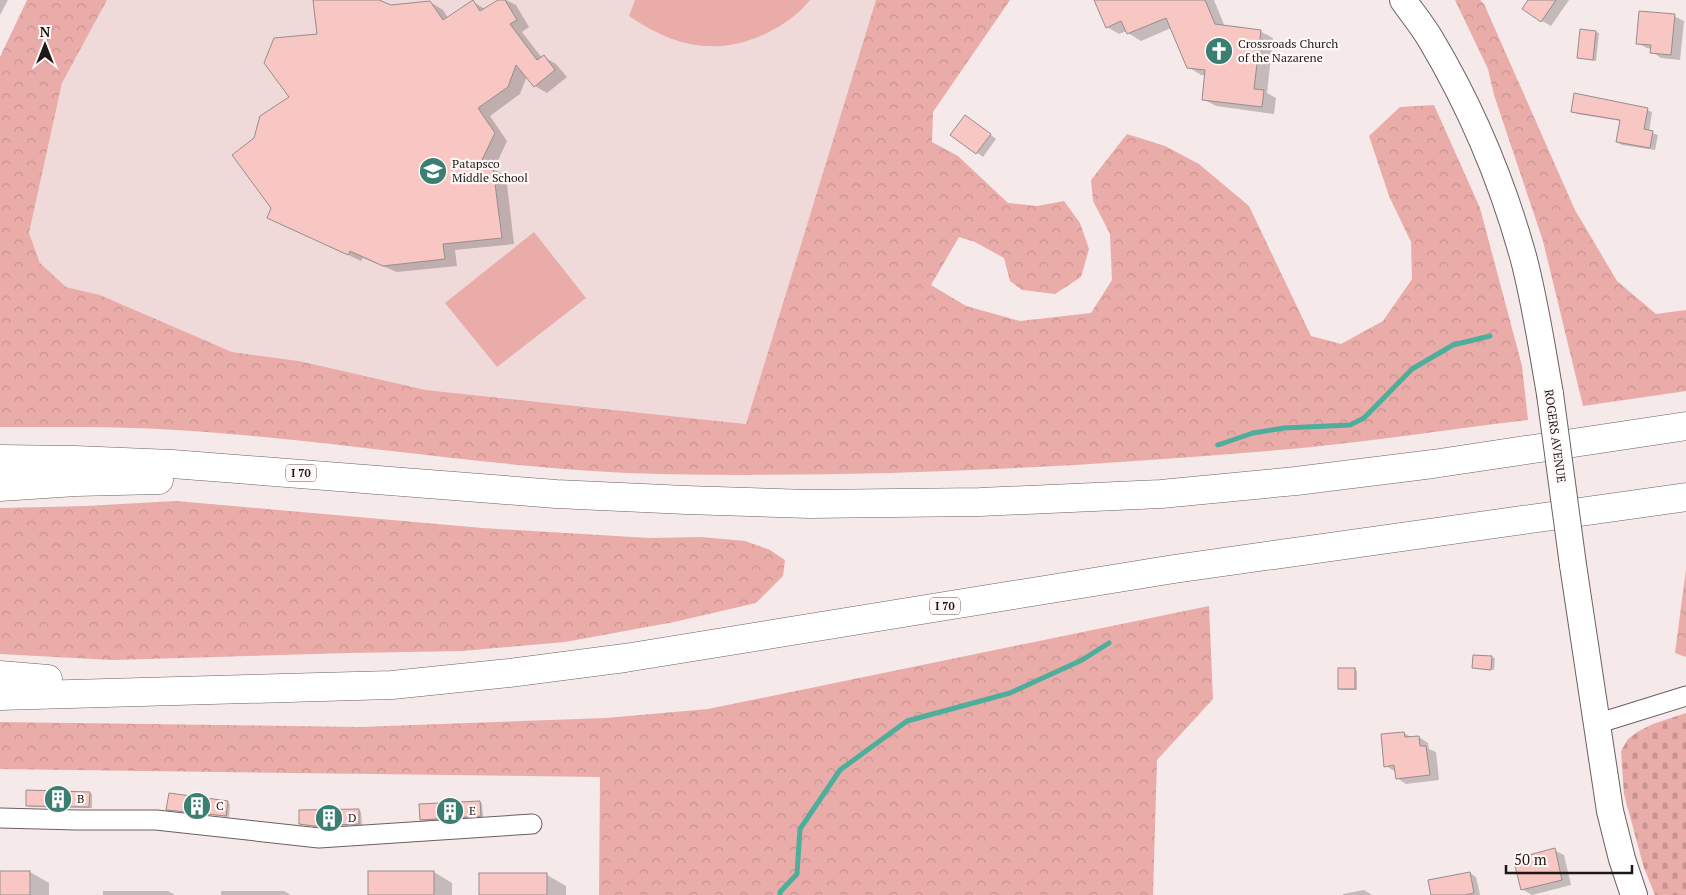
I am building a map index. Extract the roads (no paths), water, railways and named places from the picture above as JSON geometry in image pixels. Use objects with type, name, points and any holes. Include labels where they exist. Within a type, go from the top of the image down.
[{"type":"highway","name":"I 70","points":[[0,459],[172,464],[556,494],[790,503],[971,502],[1161,494],[1296,481],[1433,464],[1686,426]]},
{"type":"highway","points":[[0,487],[76,482],[184,479],[410,483]]},
{"type":"highway","name":"I 70","points":[[0,676],[203,690],[392,685],[509,673],[596,662],[1174,569],[1686,497]]},
{"type":"highway","points":[[0,696],[203,690]]},
{"type":"main road","name":"ROGERS AVENUE","points":[[1403,0],[1431,40],[1459,91],[1482,139],[1506,202],[1523,257],[1538,324],[1550,394],[1573,565],[1610,811],[1622,859],[1634,895]]},
{"type":"street","points":[[1596,724],[1686,696]]},
{"type":"street","points":[[0,818],[156,820],[319,838],[532,824]]},
{"type":"waterway","points":[[1218,445],[1253,433],[1284,428],[1350,425],[1364,418],[1412,369],[1453,345],[1490,336]]},
{"type":"waterway","points":[[780,895],[780,892],[797,874],[800,829],[840,770],[907,721],[1010,693],[1082,660],[1109,643]]},
{"type":"place","name":"Crossroads Church of the Nazarene","points":[[1219,51]]},
{"type":"place","name":"Patapsco Middle School","points":[[433,171]]},
{"type":"place","name":"B","points":[[58,799]]},
{"type":"place","name":"C","points":[[197,806]]},
{"type":"place","name":"E","points":[[450,811]]},
{"type":"place","name":"D","points":[[329,818]]}]
